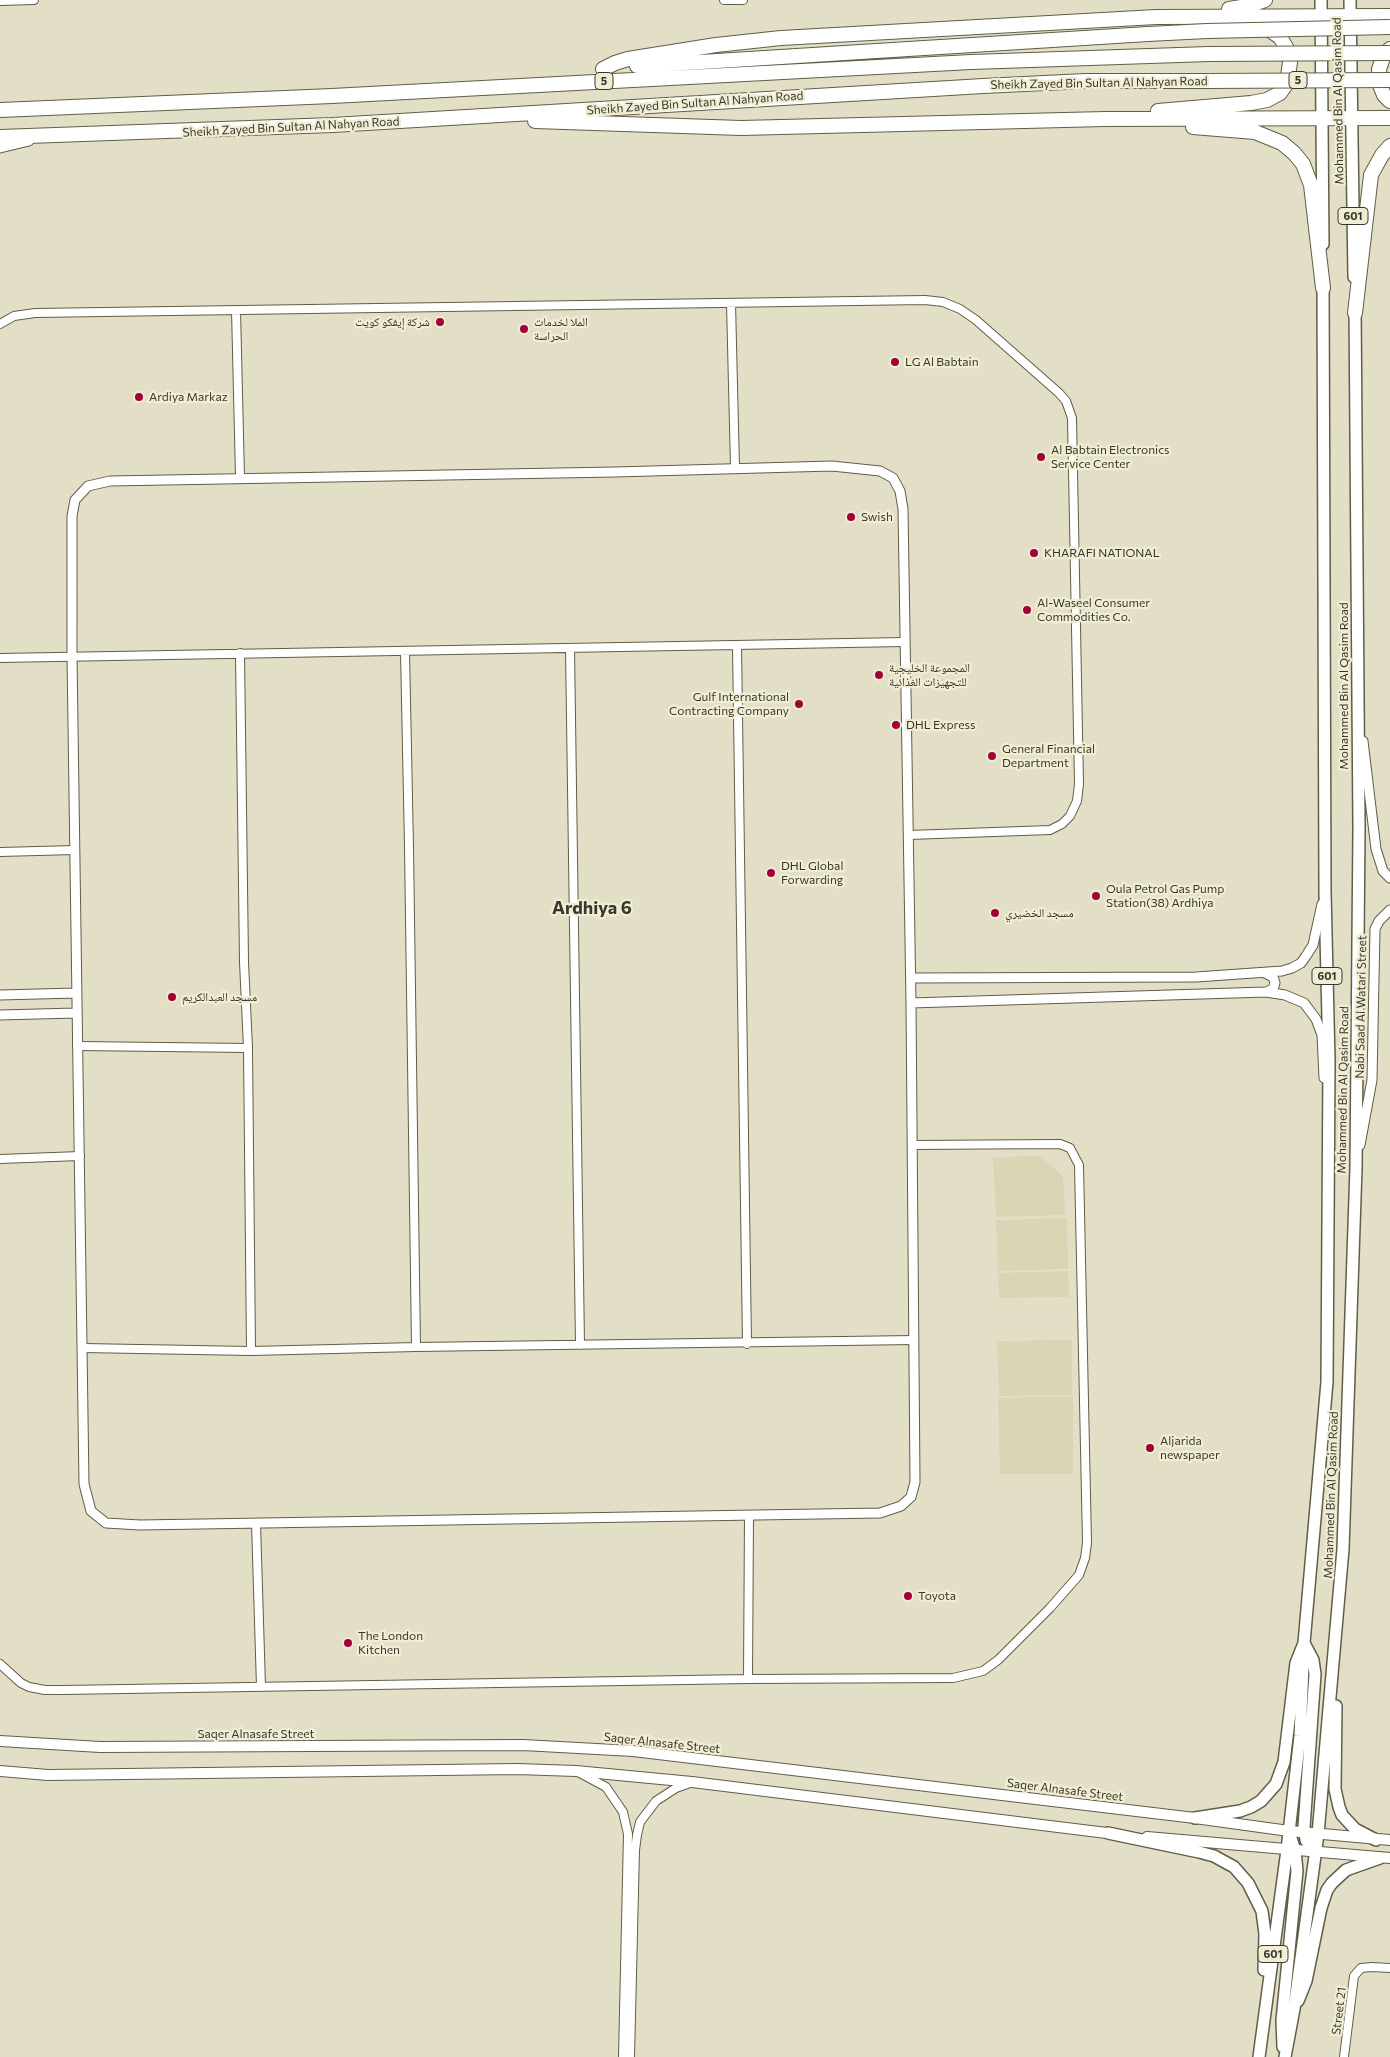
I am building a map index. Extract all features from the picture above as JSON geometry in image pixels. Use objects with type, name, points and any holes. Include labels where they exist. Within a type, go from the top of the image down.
[{"type":"highway","points":[[603,69],[622,61],[695,48],[759,40],[1156,16],[1229,9],[1265,0]]},
{"type":"highway","points":[[1105,119],[1168,110],[1251,104],[1267,100],[1280,93],[1287,83],[1290,62],[1287,49],[1280,37],[1255,22],[1230,15]]},
{"type":"highway","points":[[1156,16],[1390,16]]},
{"type":"highway","points":[[558,83],[580,74],[603,69],[740,59],[1215,30],[1390,27]]},
{"type":"highway","points":[[1390,49],[1384,55],[1379,69],[1380,85],[1384,95],[1390,101]]},
{"type":"highway","name":"Sheikh Zayed Bin Sultan Al Nahyan Road","points":[[0,110],[332,96],[981,61],[1209,54],[1390,53]]},
{"type":"highway","name":"Sheikh Zayed Bin Sultan Al Nahyan Road","points":[[0,138],[471,118],[992,85],[1086,81],[1390,80]]},
{"type":"highway","points":[[0,100],[57,108]]},
{"type":"highway","points":[[471,118],[642,126],[741,128],[1105,119],[1390,118]]},
{"type":"highway","points":[[1105,119],[1255,132],[1282,143],[1303,164],[1311,185],[1323,288]]},
{"type":"highway","points":[[1355,313],[1371,175],[1378,160],[1390,146]]},
{"type":"main road","name":"Mohammed Bin Al Qasim Road","points":[[1289,1831],[1300,1736],[1304,1643],[1327,1382],[1329,1062],[1325,892],[1321,0]]},
{"type":"main road","name":"Mohammed Bin Al Qasim Road","points":[[1285,2056],[1294,2009],[1318,1834],[1343,1549],[1356,1168],[1359,828],[1355,313],[1350,0]]},
{"type":"main road","points":[[1327,1382],[1337,1375],[1343,1378],[1344,1381],[1337,1514],[1338,1532],[1343,1549]]},
{"type":"main road","points":[[1195,1818],[1240,1811],[1251,1807],[1261,1801],[1276,1784],[1284,1762],[1296,1663],[1304,1643]]},
{"type":"main road","points":[[1304,1643],[1313,1660],[1315,1674],[1304,1833],[1315,1853]]},
{"type":"main road","points":[[1334,1659],[1336,1686],[1336,1798],[1342,1816],[1348,1823],[1362,1834],[1376,1840]]},
{"type":"main road","name":"Saqer Alnasafe Street","points":[[0,1741],[100,1747],[523,1745],[589,1748],[701,1758],[1304,1833],[1390,1840]]},
{"type":"main road","points":[[0,1771],[48,1775],[517,1769],[576,1771],[692,1782],[1108,1833],[1385,1858]]},
{"type":"main road","points":[[1285,2056],[1281,2032],[1296,1876],[1289,1831]]},
{"type":"main road","points":[[1108,1833],[1214,1856],[1234,1867],[1248,1883],[1260,1906],[1265,1934],[1259,2054]]},
{"type":"main road","name":"601","points":[[1259,2054],[1291,1851]]},
{"type":"main road","points":[[1294,2009],[1306,1981],[1321,1908],[1327,1890],[1346,1870],[1385,1858]]},
{"type":"street","points":[[0,1],[34,0]]},
{"type":"street","points":[[724,0],[743,0]]},
{"type":"street","points":[[0,148],[45,137]]},
{"type":"street","points":[[0,324],[24,313],[926,300],[951,304],[969,314],[1059,393],[1070,409],[1072,418],[1079,739],[1077,800],[1070,816],[1062,824],[1050,830],[909,835]]},
{"type":"street","points":[[731,303],[735,468]]},
{"type":"street","points":[[236,310],[240,477]]},
{"type":"street","points":[[832,466],[880,471],[893,478],[900,491],[903,509],[911,978],[914,1340],[915,1482],[911,1497],[901,1506],[880,1513],[140,1525],[106,1523],[91,1511],[84,1484],[80,1156],[76,1013],[77,930],[72,656],[72,516],[75,500],[81,492],[88,486],[110,480],[240,477],[832,466]]},
{"type":"street","points":[[0,658],[904,642]]},
{"type":"street","points":[[737,645],[747,1344]]},
{"type":"street","points":[[570,648],[580,1344]]},
{"type":"street","points":[[405,651],[410,847],[416,1347]]},
{"type":"street","points":[[240,654],[244,962],[248,1048],[251,1351]]},
{"type":"street","points":[[1358,712],[1376,849],[1383,872],[1390,878]]},
{"type":"street","points":[[0,852],[75,850]]},
{"type":"street","points":[[911,978],[1196,977],[1292,968],[1306,956],[1313,945],[1325,892]]},
{"type":"street","name":"Nabi Saad Al Watari Street","points":[[1356,1168],[1372,1080],[1375,929],[1379,921],[1390,910]]},
{"type":"street","points":[[1263,972],[1269,973],[1275,983],[1274,989],[1266,992]]},
{"type":"street","points":[[911,1003],[1266,992],[1284,995],[1304,1003],[1316,1019],[1322,1035],[1329,1267]]},
{"type":"street","points":[[0,995],[76,993]]},
{"type":"street","points":[[0,1015],[76,1013]]},
{"type":"street","points":[[78,1046],[248,1048]]},
{"type":"street","points":[[0,1664],[20,1682],[30,1687],[45,1690],[748,1679],[953,1678],[983,1671],[998,1660],[1050,1608],[1079,1575],[1085,1558],[1086,1525],[1079,1165],[1070,1148],[1060,1144],[912,1145]]},
{"type":"street","points":[[0,1159],[80,1156]]},
{"type":"street","points":[[83,1348],[251,1351],[580,1344],[747,1344],[914,1340]]},
{"type":"street","points":[[748,1679],[749,1515]]},
{"type":"street","points":[[256,1523],[261,1687]]},
{"type":"street","points":[[576,1771],[606,1787],[623,1812],[628,1834],[623,2057]]},
{"type":"street","points":[[630,2057],[635,1850],[637,1835],[640,1822],[656,1801],[676,1788],[692,1782]]},
{"type":"street","name":"Street 21","points":[[1344,2057],[1354,1976],[1362,1968],[1390,1968]]},
{"type":"shaded area","points":[[1040,1156],[1063,1176],[1065,1215],[996,1217],[993,1157]]},
{"type":"shaded area","points":[[1067,1218],[1068,1269],[998,1271],[996,1220]]},
{"type":"shaded area","points":[[1068,1271],[1069,1297],[999,1298],[998,1273]]},
{"type":"shaded area","points":[[1072,1340],[1072,1395],[999,1396],[997,1341]]},
{"type":"shaded area","points":[[1073,1396],[1073,1474],[1000,1474],[998,1398]]},
{"type":"place","name":"شركة إيفكو كويت","points":[[440,322]]},
{"type":"place","name":"الملا لخدمات الحراسة","points":[[524,329]]},
{"type":"place","name":"LG Al Babtain","points":[[895,362]]},
{"type":"place","name":"Ardiya Markaz","points":[[139,397]]},
{"type":"place","name":"Al Babtain Electronics Service Center","points":[[1041,457]]},
{"type":"place","name":"Swish","points":[[851,517]]},
{"type":"place","name":"KHARAFI NATIONAL","points":[[1034,553]]},
{"type":"place","name":"Al-Waseel Consumer Commodities Co.","points":[[1027,610]]},
{"type":"place","name":"المجموعة الخليجية للتجهيزات الغذائية","points":[[879,675]]},
{"type":"place","name":"Gulf International Contracting Company","points":[[799,704]]},
{"type":"place","name":"DHL Express","points":[[896,725]]},
{"type":"place","name":"General Financial Department","points":[[992,756]]},
{"type":"place","name":"DHL Global Forwarding","points":[[771,873]]},
{"type":"place","name":"Oula Petrol Gas Pump Station(38) Ardhiya","points":[[1096,896]]},
{"type":"place","name":"مسجد الخضيري","points":[[995,913]]},
{"type":"place","name":"مسجد العبدالكريم","points":[[172,997]]},
{"type":"place","name":"Aljarida newspaper","points":[[1150,1448]]},
{"type":"place","name":"Toyota","points":[[908,1596]]},
{"type":"place","name":"The London Kitchen","points":[[348,1643]]},
{"type":"district","name":"Ardhiya 6","points":[[592,908]]}]
